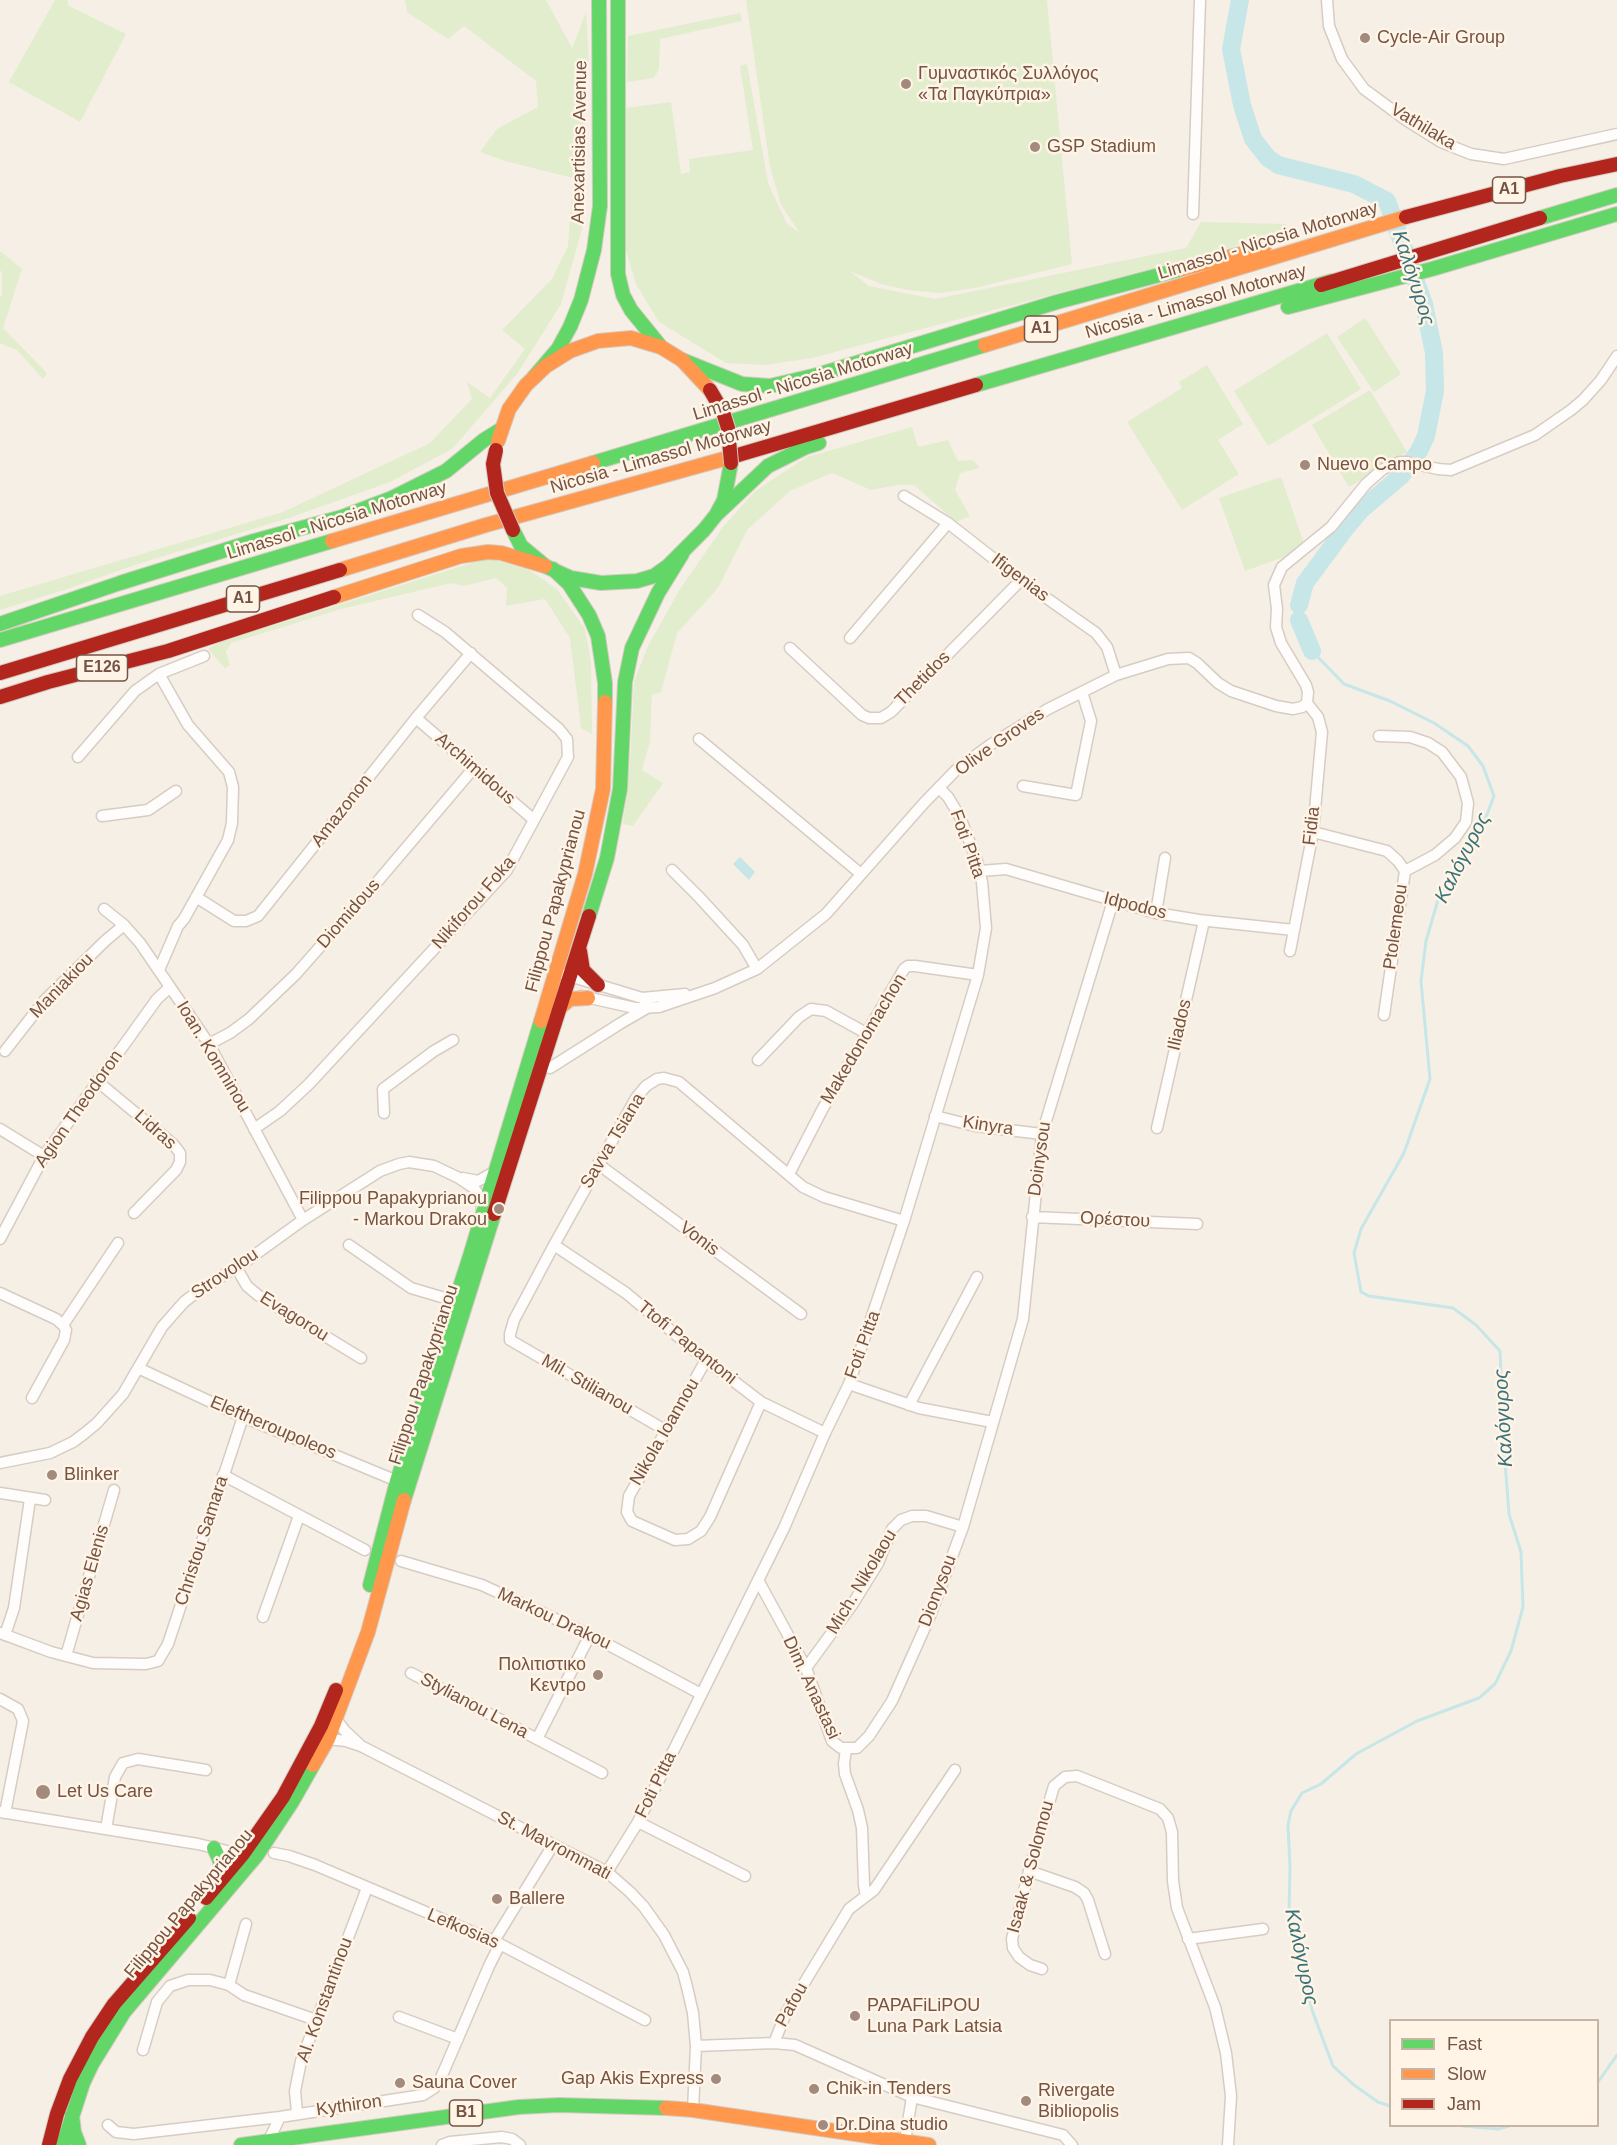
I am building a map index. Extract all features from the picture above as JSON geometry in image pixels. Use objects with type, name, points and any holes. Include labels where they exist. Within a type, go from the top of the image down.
[{"type":"main road","name":"Anexartisias Avenue","points":[[534,377],[558,349],[570,327],[581,300],[594,250],[600,206],[599,0]]},
{"type":"main road","name":"Anexartisias Avenue","points":[[618,0],[620,96],[616,207],[618,274],[623,295],[661,347]]},
{"type":"main road","points":[[1400,213],[1428,198],[1593,159],[1617,157]]},
{"type":"main road","name":"Limassol - Nicosia Motorway","points":[[0,640],[1400,213],[1617,164]]},
{"type":"main road","name":"Nicosia - Limassol Motorway","points":[[0,673],[486,525],[762,448],[1617,195]]},
{"type":"main road","points":[[0,684],[204,638],[461,556],[488,552],[501,553],[549,567],[571,578],[601,583],[637,581],[654,576],[682,554],[716,514],[768,466],[806,447],[1189,334],[1432,269],[1617,214]]},
{"type":"main road","points":[[549,567],[521,546],[497,493],[493,464],[500,430],[509,409],[526,384],[546,366],[570,351],[598,341],[631,338],[661,347],[708,372],[742,384],[770,386],[1057,302],[1323,238]]},
{"type":"main road","points":[[1189,334],[1334,280]]},
{"type":"main road","points":[[682,360],[710,390],[723,412],[728,428],[731,463],[724,500],[716,514]]},
{"type":"main road","points":[[0,624],[254,541],[342,517],[392,498],[446,471],[500,430]]},
{"type":"main road","name":"Filippou Papakyprianou","points":[[563,974],[579,945],[607,858],[620,789],[625,682],[633,648],[658,593],[682,554]]},
{"type":"main road","name":"Filippou Papakyprianou","points":[[49,2145],[70,2079],[92,2037],[114,2004],[220,1882],[256,1852],[333,1699],[359,1630],[454,1301],[563,974],[591,854],[603,789],[605,683],[602,654],[594,625],[569,584],[549,567]]},
{"type":"main road","name":"E126","points":[[0,697],[168,651],[204,638]]},
{"type":"main road","points":[[579,945],[583,969],[598,985]]},
{"type":"main road","name":"Filippou Papakyprianou","points":[[63,2145],[92,2064],[124,2012],[256,1852],[292,1802],[328,1739],[368,1632],[403,1483],[558,1009],[558,990]]},
{"type":"main road","points":[[558,1009],[570,999],[588,998]]},
{"type":"main road","points":[[214,1848],[220,1862],[220,1882]]},
{"type":"main road","name":"B1","points":[[241,2145],[526,2106],[644,2106],[693,2110],[929,2145]]},
{"type":"main road","points":[[72,2115],[74,2132],[79,2145]]},
{"type":"street","points":[[1193,214],[1200,0]]},
{"type":"street","name":"Vathilaka","points":[[1327,0],[1329,26],[1342,59],[1364,88],[1406,120],[1441,142],[1471,154],[1504,159],[1617,134]]},
{"type":"street","name":"Fidia","points":[[1290,951],[1313,832],[1322,732],[1318,717],[1307,703],[1306,685],[1281,643],[1276,627],[1275,580],[1282,567],[1330,527],[1374,476],[1392,465],[1409,462],[1451,470],[1534,435],[1571,411],[1601,380],[1617,356]]},
{"type":"street","name":"Ifigenias","points":[[904,496],[948,523],[1103,640],[1116,675]]},
{"type":"street","points":[[850,638],[948,523]]},
{"type":"street","name":"Thetidos","points":[[790,648],[862,715],[869,718],[881,718],[891,712],[1021,580]]},
{"type":"street","name":"Nikiforou Foka","points":[[254,1129],[280,1111],[305,1089],[468,914],[512,862],[567,762],[569,749],[567,739],[559,729],[439,627],[418,615]]},
{"type":"street","name":"Amazonon","points":[[196,897],[234,921],[246,921],[258,916],[416,718],[471,653]]},
{"type":"street","points":[[78,757],[135,691],[159,674],[204,657]]},
{"type":"street","name":"Olive Groves","points":[[558,990],[588,998],[647,1008],[670,1004],[715,988],[757,969],[826,914],[956,770],[990,745],[1048,709],[1116,675],[1168,659],[1189,658],[1231,691],[1276,706],[1293,709],[1307,703]]},
{"type":"street","points":[[159,674],[188,725],[229,772],[232,782],[233,811],[224,850],[174,933],[159,970]]},
{"type":"street","points":[[1023,786],[1076,795],[1091,721],[1082,692]]},
{"type":"street","name":"Archimidous","points":[[416,718],[534,820]]},
{"type":"street","points":[[1379,736],[1410,737],[1428,743],[1442,752],[1461,777],[1468,803],[1466,822],[1455,838],[1435,855],[1405,871]]},
{"type":"street","points":[[699,739],[861,874]]},
{"type":"street","name":"Diomidous","points":[[209,1044],[230,1033],[249,1019],[296,974],[473,769]]},
{"type":"street","name":"Foti Pitta","points":[[607,1872],[638,1821],[784,1528],[849,1384],[904,1221],[978,975],[986,928],[980,870],[960,817],[948,797],[939,788]]},
{"type":"street","points":[[102,816],[148,810],[176,791]]},
{"type":"street","name":"Ptolemeou","points":[[1313,832],[1387,850],[1405,871],[1384,1015]]},
{"type":"street","points":[[1156,913],[1166,858]]},
{"type":"street","name":"Idpodos","points":[[980,870],[1006,869],[1156,913],[1204,921],[1294,930]]},
{"type":"street","points":[[672,870],[743,945],[757,969]]},
{"type":"street","name":"Doinysou","points":[[992,1422],[1023,1319],[1042,1134],[1049,1104],[1113,901]]},
{"type":"street","name":"Ioan. Komninou","points":[[104,909],[124,925],[140,943],[209,1044],[303,1220]]},
{"type":"street","name":"Iliados","points":[[1157,1128],[1204,921]]},
{"type":"street","name":"Maniakiou","points":[[5,1051],[44,1001],[124,925]]},
{"type":"street","name":"Makedonomachon","points":[[789,1174],[866,1033],[908,966],[978,975]]},
{"type":"street","name":"Olive Groves","points":[[563,974],[642,998],[715,988]]},
{"type":"street","name":"Agion Theodoron","points":[[0,1239],[44,1156],[157,999],[170,987]]},
{"type":"street","points":[[550,1068],[647,1008]]},
{"type":"street","points":[[758,1060],[799,1017],[811,1009],[826,1011],[866,1033]]},
{"type":"street","points":[[384,1113],[383,1089],[434,1051],[453,1040]]},
{"type":"street","name":"Savva Tsiana","points":[[510,1340],[514,1320],[636,1098],[652,1082],[664,1078],[683,1084],[803,1187],[824,1197],[904,1221]]},
{"type":"street","name":"Lidras","points":[[96,1081],[173,1144],[180,1153],[180,1161],[176,1170],[134,1214]]},
{"type":"street","name":"Kinyra","points":[[936,1116],[975,1126],[1042,1134]]},
{"type":"street","points":[[0,1129],[44,1156]]},
{"type":"street","name":"Strovolou","points":[[0,1462],[50,1453],[73,1442],[97,1423],[123,1394],[162,1327],[184,1302],[303,1220],[380,1171],[399,1164],[427,1164],[459,1178],[477,1192],[483,1212]]},
{"type":"street","name":"Vonis","points":[[598,1164],[801,1314]]},
{"type":"street","name":"Strovolou","points":[[459,1178],[478,1181],[496,1171]]},
{"type":"street","name":"Ορέστου","points":[[1032,1216],[1197,1224]]},
{"type":"street","points":[[63,1325],[118,1243]]},
{"type":"street","points":[[349,1245],[405,1284],[425,1293],[454,1301]]},
{"type":"street","name":"Ttofi Papantoni","points":[[554,1245],[626,1293],[706,1360],[761,1402],[825,1434]]},
{"type":"street","name":"Evagorou","points":[[236,1267],[247,1286],[259,1296],[361,1358]]},
{"type":"street","points":[[909,1405],[977,1277]]},
{"type":"street","points":[[0,1293],[56,1319],[66,1330],[64,1340],[32,1398]]},
{"type":"street","name":"Mil. Stilianou","points":[[510,1340],[665,1430]]},
{"type":"street","name":"Nikola Ioannou","points":[[706,1360],[628,1496],[626,1506],[632,1521],[666,1537],[684,1539],[697,1534],[710,1517],[761,1402]]},
{"type":"street","name":"Eleftheroupoleos","points":[[138,1368],[243,1417],[403,1483]]},
{"type":"street","points":[[849,1384],[909,1405],[992,1422]]},
{"type":"street","name":"Christou Samara","points":[[66,1656],[104,1664],[155,1663],[162,1656],[168,1644],[243,1417]]},
{"type":"street","name":"Dionysou","points":[[852,1748],[869,1736],[892,1701],[930,1616],[963,1527],[992,1422]]},
{"type":"street","points":[[223,1475],[365,1550]]},
{"type":"street","name":"Agias Elenis","points":[[66,1656],[114,1490]]},
{"type":"street","points":[[0,1494],[45,1500]]},
{"type":"street","points":[[30,1498],[14,1608],[2,1634],[66,1656]]},
{"type":"street","points":[[262,1617],[299,1516]]},
{"type":"street","name":"Mich. Nikolaou","points":[[806,1668],[852,1605],[878,1563],[892,1529],[900,1520],[912,1516],[926,1516],[963,1527]]},
{"type":"street","name":"Markou Drakou","points":[[401,1561],[482,1585],[590,1635],[701,1694]]},
{"type":"street","name":"Dim. Anastasi","points":[[758,1580],[806,1668],[829,1736],[836,1745],[852,1748]]},
{"type":"street","name":"Stylianou Lena","points":[[537,1739],[590,1635]]},
{"type":"street","name":"Stylianou Lena","points":[[411,1673],[602,1773]]},
{"type":"street","points":[[0,1699],[18,1709],[23,1721],[3,1813]]},
{"type":"street","name":"St. Mavrommati","points":[[336,1719],[361,1746]]},
{"type":"street","name":"St. Mavrommati","points":[[328,1739],[361,1746],[607,1872],[644,1907],[675,1954],[693,2013],[696,2046],[693,2110]]},
{"type":"street","points":[[852,1748],[844,1764],[862,1828],[866,1896]]},
{"type":"street","points":[[106,1829],[115,1777],[123,1763],[138,1758],[206,1770]]},
{"type":"street","name":"Pafou","points":[[955,1770],[900,1850],[885,1876],[874,1890],[849,1909],[786,2013],[774,2043],[786,2043],[804,2048],[912,2097],[1063,2135],[1072,2145]]},
{"type":"street","name":"Isaak & Solomou","points":[[1042,1969],[1022,1960],[1016,1953],[1012,1943],[1012,1934],[1051,1791],[1057,1782],[1065,1777],[1082,1777],[1157,1807],[1168,1818],[1171,1827],[1174,1889],[1180,1917],[1215,2007],[1226,2053],[1231,2096],[1228,2145]]},
{"type":"street","name":"Lefkosias","points":[[3,1813],[289,1856],[497,1943],[645,2020]]},
{"type":"street","points":[[638,1821],[745,1876]]},
{"type":"street","name":"Lefkosias","points":[[198,1844],[256,1852]]},
{"type":"street","name":"Kythiron","points":[[108,2125],[116,2132],[134,2134],[423,2095],[437,2085],[497,1943],[553,1845]]},
{"type":"street","points":[[1029,1871],[1075,1887],[1084,1893],[1105,1954]]},
{"type":"street","name":"Al. Konstantinou","points":[[297,2113],[294,2100],[296,2082],[316,2020],[367,1888]]},
{"type":"street","points":[[229,1985],[246,1924]]},
{"type":"street","points":[[1188,1939],[1263,1929]]},
{"type":"street","points":[[143,2050],[157,2002],[170,1986],[188,1980],[210,1980],[229,1985],[244,1995],[316,2020]]},
{"type":"street","points":[[399,2017],[458,2039]]},
{"type":"street","points":[[696,2046],[774,2043]]},
{"type":"street","points":[[905,2141],[912,2097]]},
{"type":"street","points":[[268,2142],[280,2116]]},
{"type":"street","points":[[441,2145],[502,2136],[520,2145]]},
{"type":"green space","points":[[55,0],[67,0],[69,6],[126,34],[80,122],[9,82]]},
{"type":"green space","points":[[405,0],[546,0],[572,48],[586,12],[589,61],[579,95],[588,134],[582,229],[561,304],[517,374],[452,449],[390,482],[289,518],[141,563],[0,610],[0,596],[283,512],[430,443],[472,399],[467,382],[490,398],[525,349],[502,330],[552,279],[568,246],[573,178],[505,161],[480,152],[497,129],[538,107],[536,81],[464,26],[448,39],[407,12]]},
{"type":"green space","name":"Γυμναστικός Συλλόγος «Τα Παγκύπρια»","points":[[746,0],[1047,0],[1072,264],[975,288],[940,293],[907,290],[881,284],[850,271],[869,286],[935,299],[1186,248],[1201,222],[1286,224],[1290,232],[812,358],[765,365],[726,363],[659,322],[636,284],[625,247],[626,108],[671,102],[681,174],[690,172],[689,159],[753,150],[740,66],[747,64],[768,183],[787,224],[800,233],[781,205],[770,167]]},
{"type":"green space","points":[[740,13],[742,21],[660,39],[659,69],[654,78],[627,82],[628,36]]},
{"type":"green space","points":[[0,251],[22,269],[3,328],[47,373],[43,379],[17,350],[0,343],[2,273]]},
{"type":"green space","points":[[1365,318],[1401,374],[1374,392],[1337,337]]},
{"type":"green space","points":[[1327,333],[1361,389],[1268,446],[1234,391]]},
{"type":"green space","points":[[1207,365],[1243,424],[1218,440],[1239,474],[1182,510],[1127,422],[1182,388],[1179,382]]},
{"type":"green space","points":[[1370,390],[1407,452],[1349,487],[1312,425]]},
{"type":"green space","points":[[912,427],[918,447],[948,440],[958,461],[973,460],[980,468],[960,473],[955,490],[970,516],[956,522],[914,485],[897,485],[871,490],[832,473],[790,491],[747,530],[718,588],[677,633],[661,692],[652,695],[650,741],[642,770],[663,783],[633,826],[623,824],[630,763],[634,682],[647,648],[680,589],[723,527],[755,491],[807,457]]},
{"type":"green space","points":[[1281,477],[1306,549],[1245,571],[1219,498]]},
{"type":"green space","points":[[487,558],[529,570],[557,589],[585,629],[591,662],[592,734],[581,728],[570,638],[545,599],[506,606],[507,588],[496,578],[464,586],[451,583],[341,609],[231,643],[226,652],[230,665],[225,668],[208,649],[218,643]]},
{"type":"water","points":[[740,857],[755,872],[749,880],[733,864]]},
{"type":"waterway","name":"Καλόγυρος","points":[[1240,0],[1231,49],[1242,105],[1253,139],[1268,158],[1278,165],[1354,184],[1387,201],[1424,304],[1434,353],[1435,391],[1426,436],[1419,451],[1401,476],[1361,510],[1345,529],[1305,583],[1299,605]]},
{"type":"waterway","name":"Καλόγυρος","points":[[1299,620],[1312,651]]},
{"type":"waterway","name":"Καλόγυρος","points":[[1312,651],[1344,684],[1390,701],[1434,723],[1468,746],[1483,766],[1494,796],[1483,825],[1465,859],[1440,893],[1426,941],[1421,981],[1430,1079],[1404,1153],[1361,1229],[1354,1253],[1361,1292],[1369,1296],[1453,1308],[1476,1325],[1500,1351],[1509,1514],[1521,1552],[1523,1607],[1511,1651],[1495,1684],[1479,1698],[1417,1721],[1356,1754],[1321,1784],[1302,1793],[1291,1811],[1288,1825],[1289,1912],[1312,2010],[1333,2066],[1378,2102],[1389,2106]]},
{"type":"waterway","name":"Καλόγυρος","points":[[1599,2081],[1617,2055]]},
{"type":"waterway","name":"Καλόγυρος","points":[[1475,2127],[1498,2129],[1505,2127]]},
{"type":"traffic: fast","points":[[534,377],[558,349],[570,327],[581,300],[594,250],[600,206],[599,0]]},
{"type":"traffic: fast","points":[[618,0],[618,274],[623,295],[631,310],[661,347]]},
{"type":"traffic: fast","points":[[1540,218],[1617,195]]},
{"type":"traffic: fast","points":[[1288,307],[1432,269],[1617,214]]},
{"type":"traffic: fast","points":[[682,360],[742,384],[770,386],[817,375],[1057,302],[1182,269]]},
{"type":"traffic: fast","points":[[976,385],[1332,281]]},
{"type":"traffic: fast","points":[[593,463],[985,345]]},
{"type":"traffic: fast","points":[[0,624],[254,541],[342,517],[392,498],[446,471],[500,430]]},
{"type":"traffic: fast","points":[[716,515],[768,466],[819,443]]},
{"type":"traffic: fast","points":[[513,530],[521,546],[545,566],[571,578],[601,583],[637,581],[654,576],[668,566],[716,515],[724,500],[731,463]]},
{"type":"traffic: fast","points":[[0,640],[332,541]]},
{"type":"traffic: fast","points":[[589,916],[607,858],[620,789],[625,682],[632,648],[658,593],[682,554]]},
{"type":"traffic: fast","points":[[553,569],[569,584],[589,615],[598,636],[605,683],[605,702]]},
{"type":"traffic: fast","points":[[370,1585],[397,1481],[470,1256],[541,1021]]},
{"type":"traffic: fast","points":[[404,1500],[494,1214]]},
{"type":"traffic: fast","points":[[63,2145],[83,2083],[124,2012],[257,1855],[313,1765]]},
{"type":"traffic: fast","points":[[214,1848],[220,1861],[220,1882]]},
{"type":"traffic: fast","points":[[241,2145],[519,2107],[559,2105],[666,2108]]},
{"type":"traffic: fast","points":[[72,2115],[74,2132],[79,2145]]},
{"type":"traffic: slow","points":[[985,345],[1406,217]]},
{"type":"traffic: slow","points":[[1182,269],[1264,248]]},
{"type":"traffic: slow","points":[[498,441],[509,409],[526,385],[546,366],[570,351],[598,341],[631,338],[661,347],[682,360],[710,390]]},
{"type":"traffic: slow","points":[[340,570],[486,525],[738,455]]},
{"type":"traffic: slow","points":[[332,541],[593,463]]},
{"type":"traffic: slow","points":[[334,597],[461,556],[488,552],[501,553],[545,566]]},
{"type":"traffic: slow","points":[[541,1021],[585,874],[603,789],[605,702]]},
{"type":"traffic: slow","points":[[558,1009],[570,999],[588,998]]},
{"type":"traffic: slow","points":[[313,1765],[328,1739],[368,1632],[404,1500]]},
{"type":"traffic: slow","points":[[666,2108],[929,2145]]},
{"type":"traffic: jam","points":[[1406,217],[1560,176],[1617,164]]},
{"type":"traffic: jam","points":[[1321,285],[1540,218]]},
{"type":"traffic: jam","points":[[738,455],[976,385]]},
{"type":"traffic: jam","points":[[710,390],[723,412],[728,428],[731,463]]},
{"type":"traffic: jam","points":[[496,450],[493,464],[497,493],[513,530]]},
{"type":"traffic: jam","points":[[0,673],[340,570]]},
{"type":"traffic: jam","points":[[0,697],[168,651],[334,597]]},
{"type":"traffic: jam","points":[[494,1214],[589,916]]},
{"type":"traffic: jam","points":[[580,951],[583,970],[598,985]]},
{"type":"traffic: jam","points":[[206,1898],[243,1854],[283,1797],[321,1726],[336,1690]]},
{"type":"traffic: jam","points":[[49,2145],[70,2079],[92,2037],[114,2004],[189,1918]]},
{"type":"place","name":"Cycle-Air Group","points":[[1365,38]]},
{"type":"place","name":"Γυμναστικός Συλλόγος «Τα Παγκύπρια»","points":[[906,84]]},
{"type":"place","name":"GSP Stadium","points":[[1035,147]]},
{"type":"place","name":"Nuevo Campo","points":[[1305,465]]},
{"type":"place","name":"Filippou Papakyprianou - Markou Drakou","points":[[499,1209]]},
{"type":"place","name":"Blinker","points":[[52,1475]]},
{"type":"place","name":"Πολιτιστικο Κεντρο","points":[[598,1675]]},
{"type":"place","name":"Let Us Care","points":[[43,1792]]},
{"type":"place","name":"Ballere","points":[[497,1899]]},
{"type":"place","name":"PAPAFiLiPOU Luna Park Latsia","points":[[855,2016]]},
{"type":"place","name":"Gap Akis Express","points":[[716,2079]]},
{"type":"place","name":"Sauna Cover","points":[[400,2083]]},
{"type":"place","name":"Chik-in Tenders","points":[[814,2089]]},
{"type":"place","name":"Rivergate Bibliopolis","points":[[1026,2101]]},
{"type":"place","name":"Dr.Dina studio","points":[[823,2125]]}]
